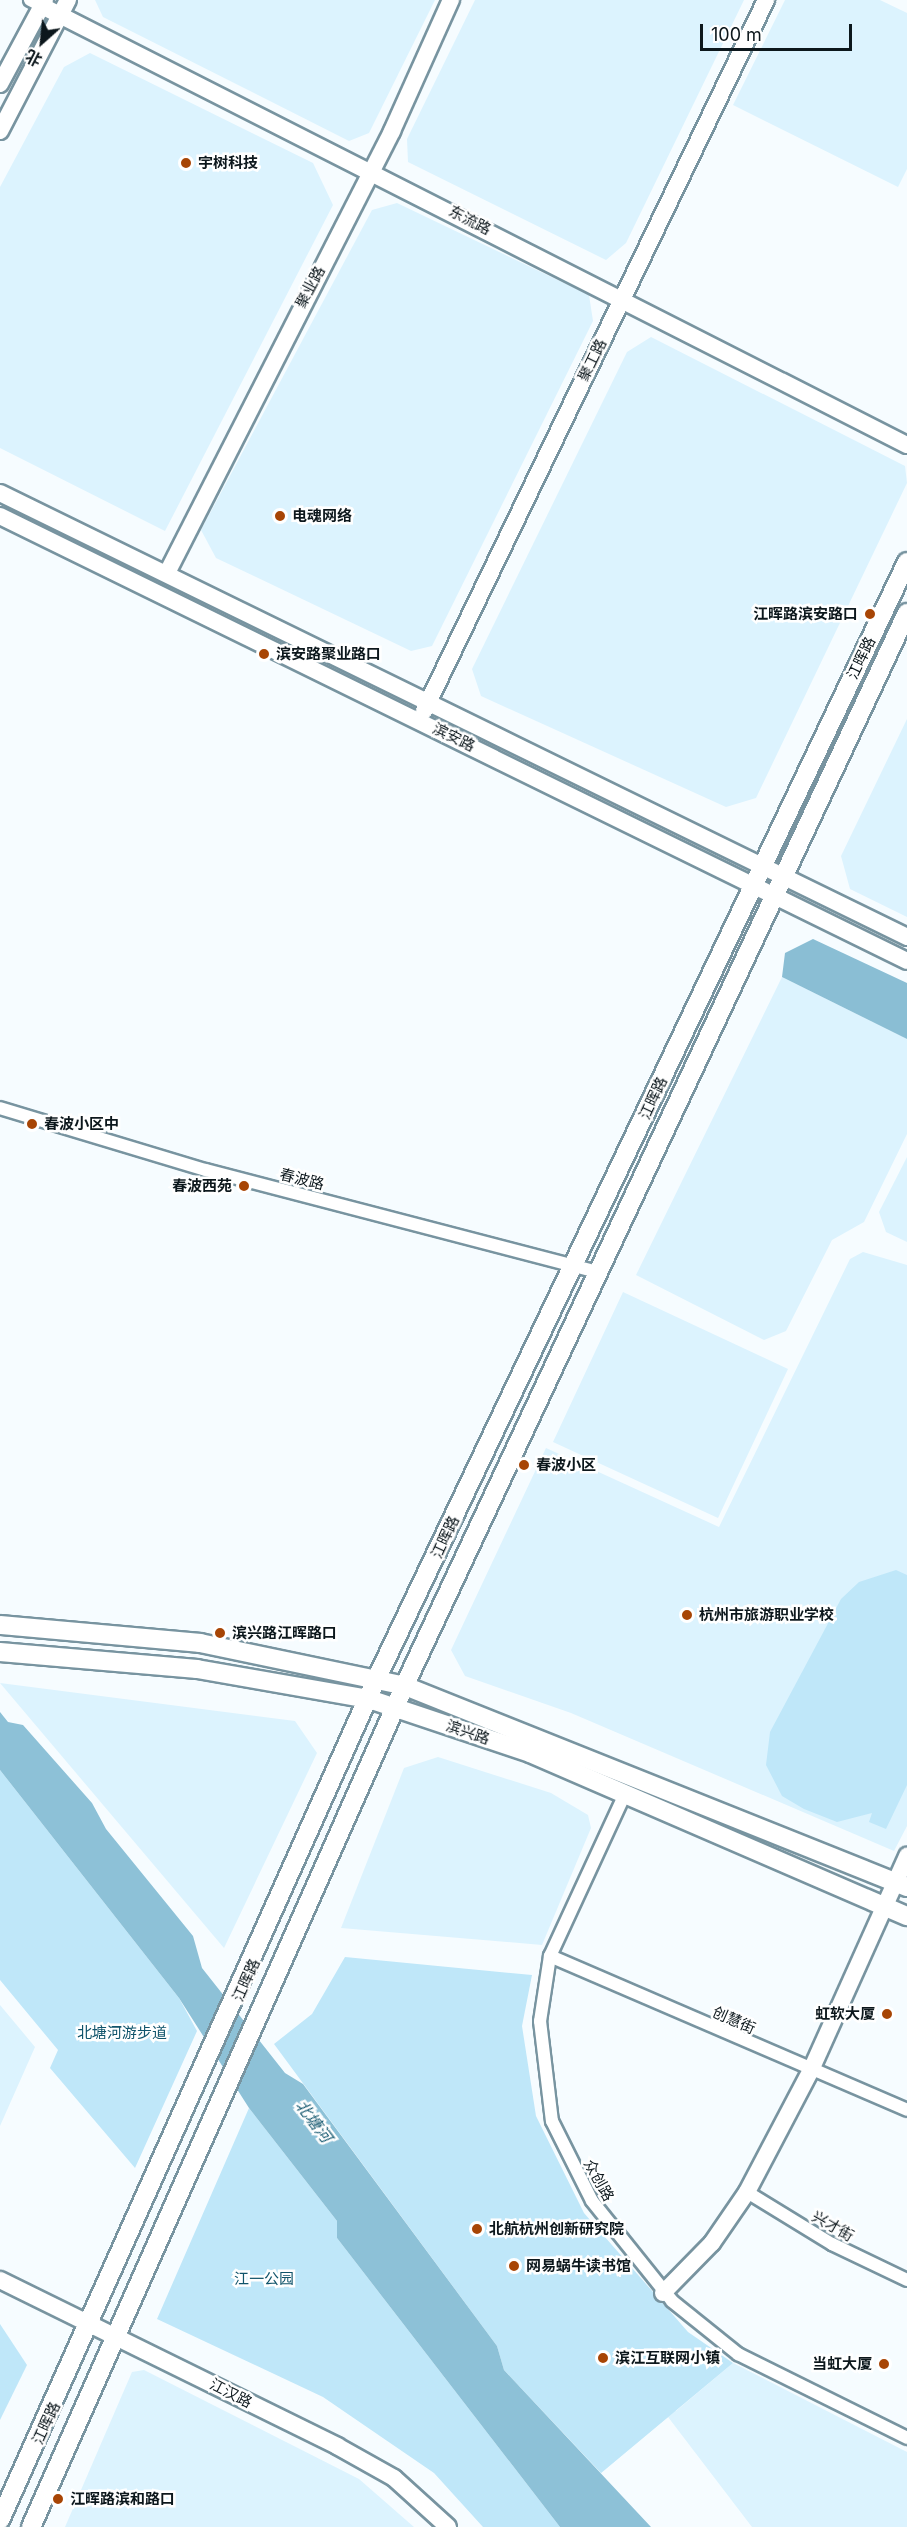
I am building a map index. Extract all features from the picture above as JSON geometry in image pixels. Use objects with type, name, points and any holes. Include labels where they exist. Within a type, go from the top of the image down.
[{"type":"main road","name":"江晖路","points":[[0,2520],[93,2323],[305,1848],[372,1691],[907,562]]},
{"type":"main road","name":"江晖路","points":[[32,2527],[114,2334],[325,1864],[398,1709],[405,1686],[780,878],[907,614]]},
{"type":"main road","name":"滨兴路","points":[[0,1625],[200,1643],[372,1691],[398,1709],[530,1753],[624,1796],[907,1916]]},
{"type":"main road","name":"滨兴路","points":[[0,1652],[197,1669],[372,1691],[405,1686],[901,1885]]},
{"type":"street","name":"聚业路","points":[[167,573],[370,170],[451,0]]},
{"type":"street","name":"聚工路","points":[[420,720],[766,0]]},
{"type":"street","name":"东流路","points":[[39,2],[64,7],[370,170],[622,296],[907,445]]},
{"type":"street","points":[[0,84],[39,2]]},
{"type":"street","points":[[0,131],[64,7]]},
{"type":"street","name":"滨安路","points":[[0,493],[428,701],[761,866],[780,878],[907,937]]},
{"type":"street","name":"滨安路","points":[[0,516],[420,720],[907,961]]},
{"type":"street","name":"春波路","points":[[0,1108],[206,1170],[575,1264],[598,1272]]},
{"type":"street","name":"众创路","points":[[624,1796],[550,1956],[540,2021],[552,2121],[592,2201],[663,2293],[738,2354],[907,2439]]},
{"type":"street","points":[[663,2293],[712,2243],[747,2192],[811,2070],[886,1907],[901,1885],[907,1856]]},
{"type":"street","name":"创慧街","points":[[550,1956],[907,2110]]},
{"type":"street","name":"兴才街","points":[[747,2192],[831,2244],[907,2280]]},
{"type":"street","name":"江汉路","points":[[0,2280],[93,2323],[394,2478],[448,2527]]},
{"type":"shaded area","points":[[95,0],[435,0],[369,133],[349,141],[103,17]]},
{"type":"shaded area","points":[[475,0],[744,0],[626,243],[606,260],[408,162],[407,139]]},
{"type":"shaded area","points":[[785,0],[880,0],[907,13],[907,169],[898,187],[733,105]]},
{"type":"shaded area","points":[[90,53],[313,163],[333,205],[165,531],[0,448],[0,187],[64,67]]},
{"type":"shaded area","points":[[397,203],[589,295],[593,321],[432,646],[411,651],[216,558],[201,530],[372,210]]},
{"type":"shaded area","points":[[651,337],[905,466],[907,483],[756,798],[726,807],[481,696],[472,669],[627,352]]},
{"type":"shaded area","points":[[907,719],[907,917],[850,889],[841,856]]},
{"type":"shaded area","points":[[813,939],[907,983],[907,1039],[782,977],[785,953]]},
{"type":"shaded area","points":[[782,977],[907,1039],[907,1134],[864,1222],[832,1240],[786,1331],[764,1340],[636,1275]]},
{"type":"shaded area","points":[[907,1157],[907,1242],[886,1232],[879,1212]]},
{"type":"shaded area","name":"杭州市旅游职业学校","points":[[863,1252],[907,1265],[907,1826],[894,1851],[571,1713],[465,1676],[451,1650],[546,1448],[719,1527],[850,1259]]},
{"type":"shaded area","points":[[623,1292],[788,1369],[718,1518],[553,1442]]},
{"type":"shaded area","points":[[0,1683],[295,1721],[317,1753],[224,1948]]},
{"type":"shaded area","points":[[438,1757],[551,1793],[588,1815],[591,1828],[542,1945],[341,1928],[404,1768]]},
{"type":"shaded area","points":[[332,2000],[676,2411],[733,2363],[907,2452],[907,2527],[752,2527],[668,2417],[601,2473]]},
{"type":"shaded area","points":[[0,2005],[35,2047],[0,2126]]},
{"type":"shaded area","points":[[144,2370],[359,2479],[414,2527],[65,2527],[132,2372]]},
{"type":"green space","points":[[896,1570],[907,1575],[907,1785],[886,1829],[869,1822],[872,1813],[837,1822],[804,1809],[782,1796],[766,1765],[770,1732],[841,1599],[859,1582]]},
{"type":"green space","name":"北塘河游步道","points":[[0,1770],[179,1998],[197,2031],[135,2168],[50,2068],[58,2050],[0,1980]]},
{"type":"green space","points":[[345,1957],[532,1975],[522,2026],[536,2116],[584,2213],[688,2332],[733,2363],[601,2473],[504,2370],[497,2346],[274,2044],[312,2014]]},
{"type":"green space","name":"江一公园","points":[[249,2108],[337,2221],[337,2238],[560,2527],[483,2527],[434,2473],[323,2397],[157,2319]]},
{"type":"green space","points":[[0,2324],[27,2365],[0,2420]]},
{"type":"water","name":"北塘河","points":[[0,1712],[8,1722],[23,1725],[92,1803],[106,1829],[193,1936],[202,1968],[285,2073],[303,2084],[497,2346],[504,2370],[651,2527],[560,2527],[337,2238],[337,2221],[249,2108],[179,1998],[0,1770]]},
{"type":"place","name":"宇树科技","points":[[186,163]]},
{"type":"place","name":"电魂网络","points":[[280,516]]},
{"type":"place","name":"江晖路滨安路口","points":[[870,614]]},
{"type":"place","name":"滨安路聚业路口","points":[[264,654]]},
{"type":"place","name":"春波小区中","points":[[32,1124]]},
{"type":"place","name":"春波西苑","points":[[244,1186]]},
{"type":"place","name":"春波小区","points":[[524,1465]]},
{"type":"place","name":"杭州市旅游职业学校","points":[[687,1615]]},
{"type":"place","name":"滨兴路江晖路口","points":[[220,1633]]},
{"type":"place","name":"虹软大厦","points":[[887,2014]]},
{"type":"place","name":"北航杭州创新研究院","points":[[477,2229]]},
{"type":"place","name":"网易蜗牛读书馆","points":[[514,2266]]},
{"type":"place","name":"滨江互联网小镇","points":[[603,2358]]},
{"type":"place","name":"当虹大厦","points":[[884,2364]]},
{"type":"place","name":"江晖路滨和路口","points":[[58,2499]]}]
